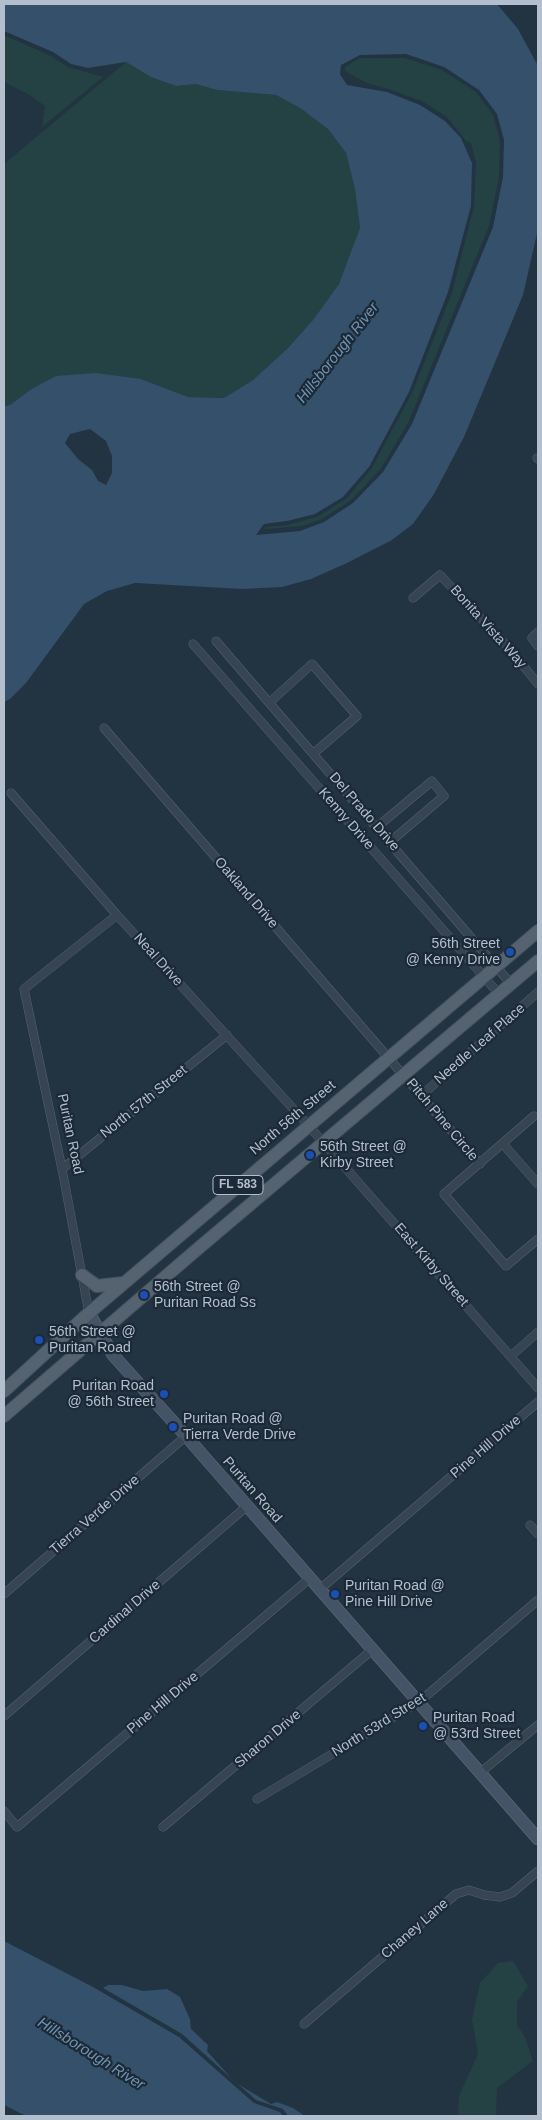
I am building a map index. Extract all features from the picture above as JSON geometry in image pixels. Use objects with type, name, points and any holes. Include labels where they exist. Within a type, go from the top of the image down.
[{"type":"main road","name":"North 56th Street","points":[[4,1391],[89,1312],[538,931]]},
{"type":"main road","name":"FL 583","points":[[4,1416],[99,1333],[538,961]]},
{"type":"main road","points":[[212,1207],[228,1225]]},
{"type":"main road","points":[[82,1275],[97,1286],[123,1283]]},
{"type":"street","name":"Bonita Vista Way","points":[[413,598],[440,575],[508,647],[538,684]]},
{"type":"street","points":[[538,632],[532,638],[538,646]]},
{"type":"street","name":"Del Prado Drive","points":[[216,641],[511,984]]},
{"type":"street","name":"Kenny Drive","points":[[193,644],[499,994]]},
{"type":"street","points":[[270,702],[312,664],[357,716],[314,753]]},
{"type":"street","name":"Oakland Drive","points":[[104,728],[403,1074]]},
{"type":"street","points":[[377,827],[432,781],[444,796],[390,842]]},
{"type":"street","name":"Neal Drive","points":[[10,793],[308,1125]]},
{"type":"street","name":"Puritan Road","points":[[117,914],[24,989],[62,1169],[89,1312],[99,1333],[113,1355],[538,1839]]},
{"type":"street","name":"Needle Leaf Place","points":[[422,1095],[538,992]]},
{"type":"street","name":"North 57th Street","points":[[62,1169],[226,1035]]},
{"type":"street","name":"Pitch Pine Circle","points":[[403,1074],[480,1164],[444,1194],[506,1266],[538,1239]]},
{"type":"street","points":[[480,1164],[534,1116]]},
{"type":"street","name":"East Kirby Street","points":[[308,1125],[538,1388]]},
{"type":"street","points":[[503,1144],[538,1184]]},
{"type":"street","points":[[511,1356],[538,1332]]},
{"type":"street","name":"Pine Hill Drive","points":[[319,1590],[538,1402]]},
{"type":"street","name":"Tierra Verde Drive","points":[[4,1594],[186,1436]]},
{"type":"street","name":"Cardinal Drive","points":[[4,1716],[246,1507]]},
{"type":"street","points":[[530,1525],[538,1534]]},
{"type":"street","name":"Pine Hill Drive","points":[[4,1811],[17,1827],[309,1578]]},
{"type":"street","name":"North 53rd Street","points":[[257,1799],[418,1702],[538,1600]]},
{"type":"street","name":"Sharon Drive","points":[[163,1827],[372,1650]]},
{"type":"street","points":[[481,1772],[538,1725]]},
{"type":"street","name":"Chaney Lane","points":[[304,2024],[456,1894],[469,1890],[484,1895],[500,1897],[512,1893],[538,1871]]},
{"type":"green space","points":[[4,35],[51,56],[68,67],[103,77],[42,127],[45,106],[28,94],[6,83],[4,84]]},
{"type":"green space","points":[[360,58],[405,58],[442,70],[476,92],[493,115],[500,141],[499,177],[489,226],[408,423],[380,470],[351,500],[322,519],[302,526],[264,529],[266,527],[287,525],[317,517],[346,499],[372,468],[412,393],[452,293],[474,206],[476,163],[471,143],[466,141],[447,117],[422,101],[367,83],[345,71],[345,67]]},
{"type":"green space","points":[[126,62],[151,77],[176,86],[196,84],[217,90],[276,95],[300,108],[328,129],[346,153],[355,189],[360,228],[351,254],[339,284],[313,320],[288,348],[253,380],[224,398],[188,397],[141,379],[30,390],[10,405],[4,406],[4,164]]},
{"type":"green space","points":[[513,1961],[528,1986],[517,2002],[517,2025],[525,2037],[533,2061],[497,2088],[496,2116],[458,2116],[459,2096],[478,2054],[472,2019],[480,1983],[498,1963]]},
{"type":"water","name":"Hillsborough River","points":[[4,4],[497,4],[518,29],[538,66],[538,229],[523,295],[464,437],[434,494],[413,524],[392,540],[347,563],[311,579],[282,587],[242,589],[135,583],[107,591],[84,604],[26,683],[10,699],[4,702],[4,406],[10,405],[30,390],[56,376],[96,373],[141,379],[188,397],[224,398],[253,380],[288,348],[313,320],[339,284],[360,228],[355,189],[346,153],[328,129],[300,108],[276,95],[217,90],[196,84],[176,86],[151,77],[126,62],[88,68],[71,64],[53,52],[4,31]],"holes":[[[406,54],[444,67],[479,90],[497,114],[504,140],[503,177],[493,227],[412,424],[383,472],[353,503],[324,522],[300,531],[256,535],[264,524],[315,514],[343,497],[369,467],[409,392],[448,292],[471,206],[472,163],[461,138],[445,121],[420,105],[387,92],[347,85],[340,74],[341,65],[360,55]],[[90,429],[106,441],[112,456],[112,473],[106,485],[98,481],[92,470],[78,459],[65,443],[70,434]]]},
{"type":"water","name":"Hillsborough River","points":[[4,1941],[93,1987],[179,2037],[254,2103],[280,2112],[283,2116],[26,2116],[4,2105]]},
{"type":"water","points":[[108,1985],[122,1985],[143,1991],[167,1989],[180,1997],[190,2019],[191,2029],[208,2045],[207,2051],[232,2079],[182,2034],[103,1988]]},
{"type":"water","points":[[238,2084],[271,2104],[277,2102],[293,2108],[305,2116],[288,2116],[283,2109],[256,2100]]},
{"type":"place","name":"56th Street @ Kenny Drive","points":[[510,952]]},
{"type":"place","name":"56th Street @ Kirby Street","points":[[310,1155]]},
{"type":"place","name":"56th Street @ Puritan Road Ss","points":[[144,1295]]},
{"type":"place","name":"56th Street @ Puritan Road","points":[[39,1340]]},
{"type":"place","name":"Puritan Road @ 56th Street","points":[[164,1394]]},
{"type":"place","name":"Puritan Road @ Tierra Verde Drive","points":[[173,1427]]},
{"type":"place","name":"Puritan Road @ Pine Hill Drive","points":[[335,1594]]},
{"type":"place","name":"Puritan Road @ 53rd Street","points":[[423,1726]]}]
